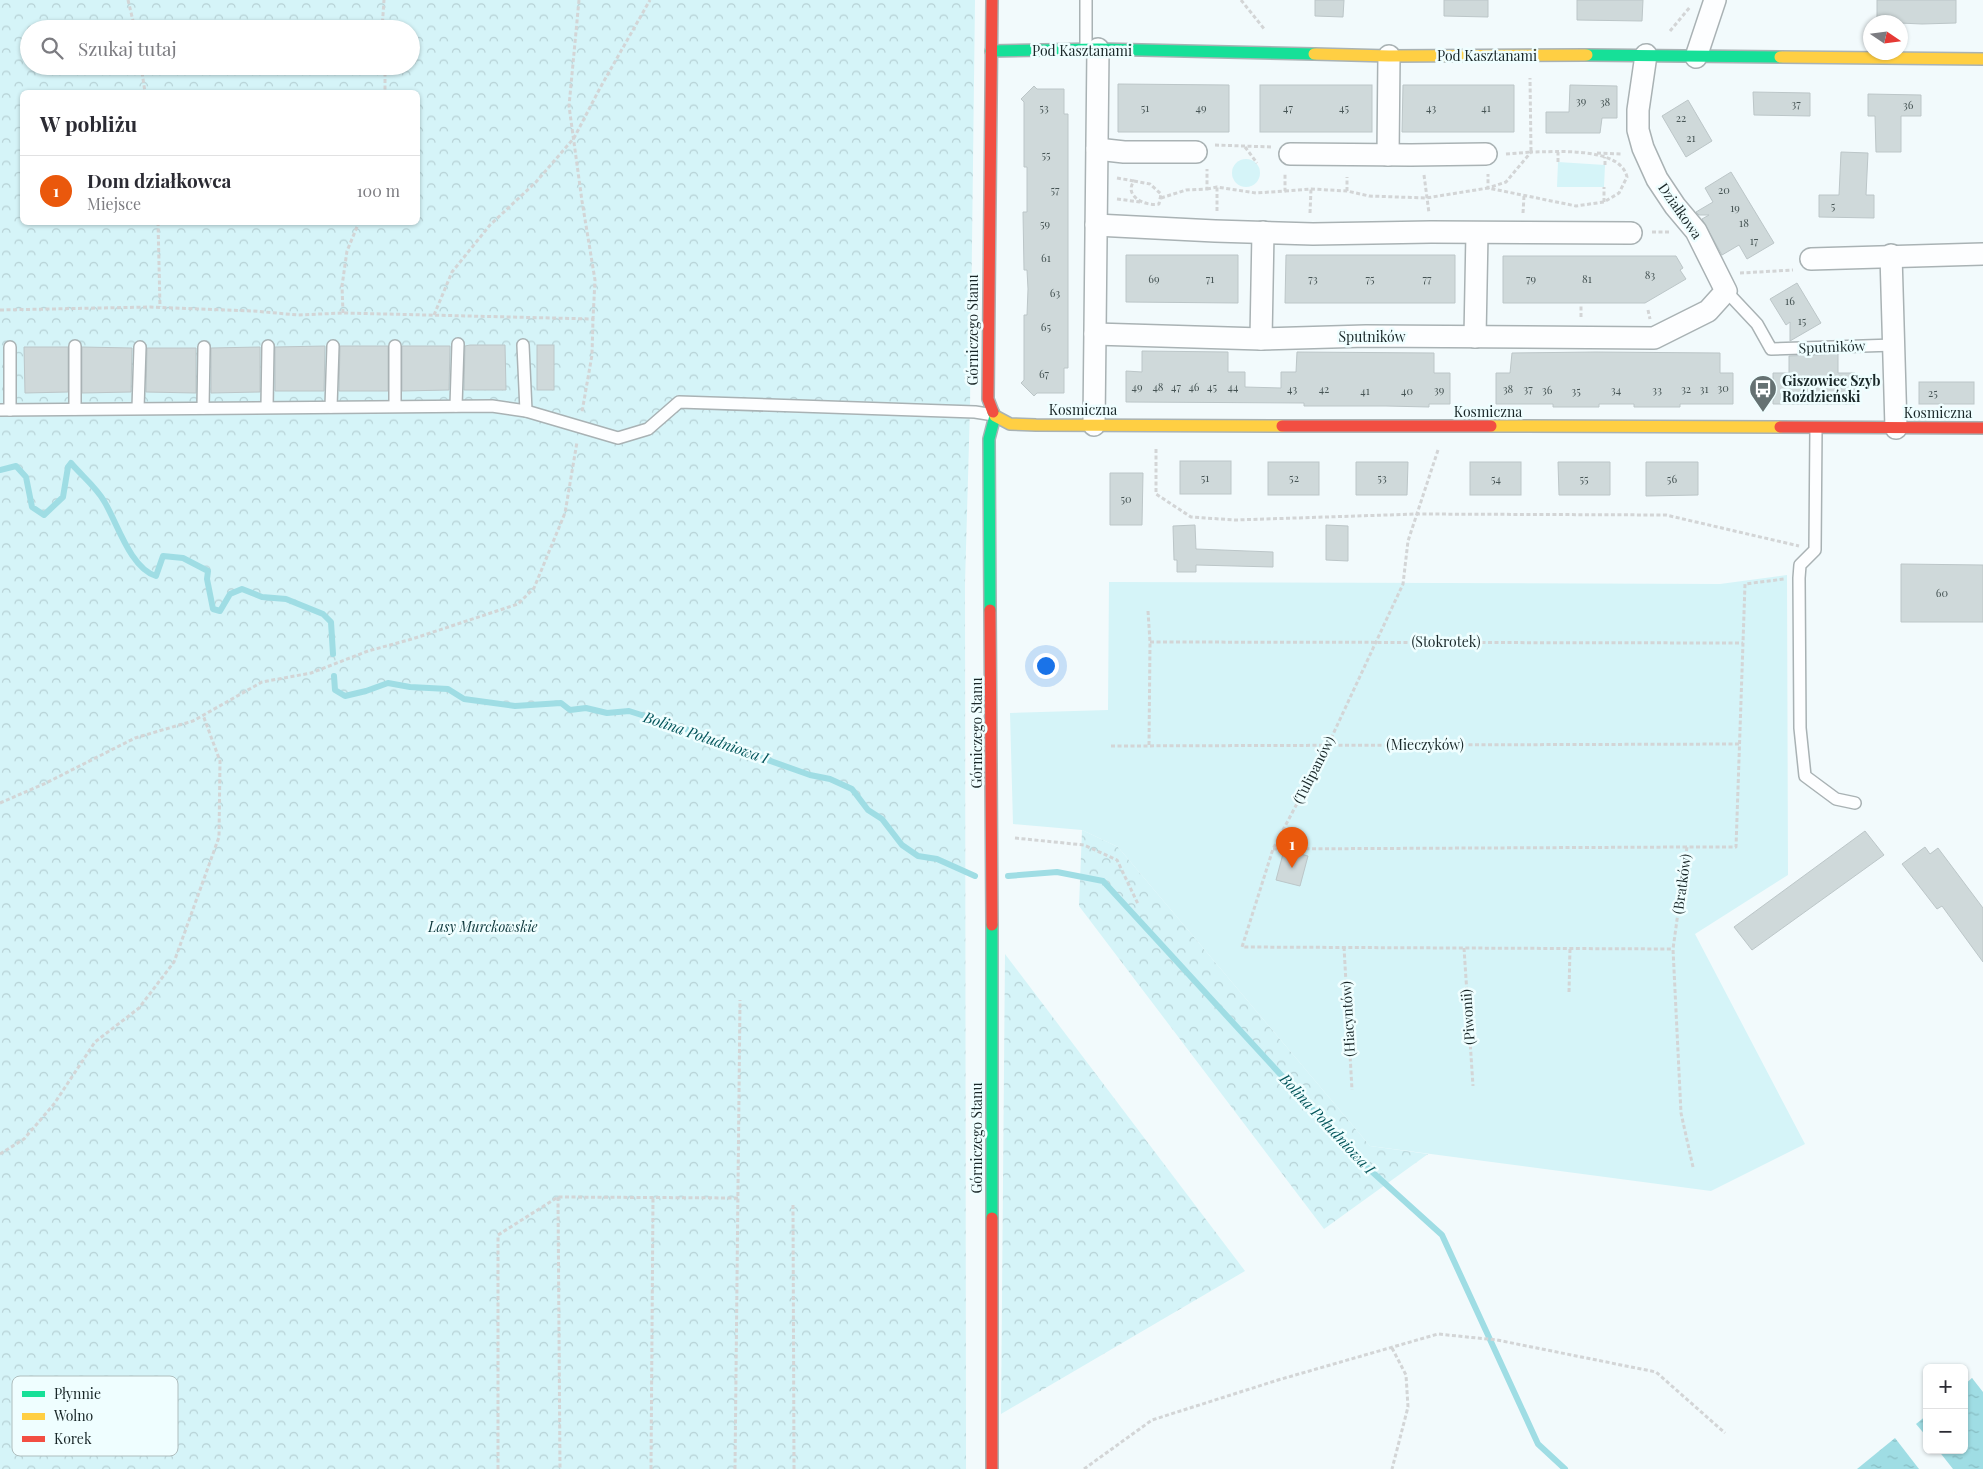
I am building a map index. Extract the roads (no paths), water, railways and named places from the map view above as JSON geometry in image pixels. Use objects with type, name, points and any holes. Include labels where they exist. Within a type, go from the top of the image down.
[{"type":"street","name":"Górniczego Stanu","points":[[992,0],[988,399],[995,416],[990,439],[992,1469]]},
{"type":"street","points":[[1696,57],[1715,0]]},
{"type":"street","name":"Pod Kasztanami","points":[[991,51],[1092,50],[1390,56],[1646,55],[1983,59]]},
{"type":"street","points":[[1092,50],[1098,149],[1094,425]]},
{"type":"street","name":"Działkowa","points":[[1646,55],[1638,110],[1638,130],[1643,148],[1658,179],[1675,206],[1696,231],[1726,291]]},
{"type":"street","points":[[1388,155],[1390,56]]},
{"type":"street","points":[[1098,149],[1124,152],[1196,152]]},
{"type":"street","points":[[1287,150],[1388,155],[1486,154]]},
{"type":"street","points":[[1096,225],[1263,232],[1631,233]]},
{"type":"street","points":[[1261,339],[1263,232]]},
{"type":"street","points":[[1475,337],[1477,233]]},
{"type":"street","points":[[1811,259],[1891,255],[1983,254]]},
{"type":"street","points":[[1891,255],[1896,428]]},
{"type":"street","name":"Sputników","points":[[1095,334],[1261,339],[1366,336],[1654,338],[1708,311],[1726,291]]},
{"type":"street","name":"Kosmiczna","points":[[995,416],[1010,424],[1156,426],[1983,428]]},
{"type":"lane","points":[[1086,0],[1092,50]]},
{"type":"lane","name":"Działkowa","points":[[1726,291],[1757,324],[1771,349]]},
{"type":"lane","points":[[456,406],[458,344]]},
{"type":"lane","points":[[523,345],[526,411]]},
{"type":"lane","points":[[75,346],[75,409]]},
{"type":"lane","points":[[267,407],[268,346]]},
{"type":"lane","points":[[332,407],[333,346]]},
{"type":"lane","points":[[395,346],[395,406]]},
{"type":"lane","name":"Sputników","points":[[1771,349],[1894,346]]},
{"type":"lane","points":[[10,347],[5,410],[492,406],[526,411],[618,438],[648,429],[679,402],[975,412],[995,416]]},
{"type":"lane","points":[[138,408],[140,347]]},
{"type":"lane","points":[[203,408],[204,347]]},
{"type":"lane","points":[[1816,428],[1814,550],[1800,565],[1799,578],[1800,728],[1805,776],[1836,799],[1854,803]]},
{"type":"water","points":[[1972,1378],[1983,1392],[1983,1469],[1953,1469],[1941,1454],[1968,1454],[1968,1382]]},
{"type":"water","points":[[1923,1418],[1923,1432],[1916,1424]]},
{"type":"water","points":[[1895,1438],[1919,1469],[1857,1469]]},
{"type":"waterway","name":"Bolina Południowa I","points":[[0,470],[16,466],[26,477],[32,507],[44,515],[63,497],[68,467],[71,463],[101,496],[125,543],[139,564],[147,571],[156,576],[163,556],[183,558],[208,571],[207,579],[213,609],[220,611],[230,594],[242,589],[262,597],[286,599],[323,614],[331,622],[333,654]]},
{"type":"waterway","name":"Bolina Południowa I","points":[[334,676],[335,690],[345,696],[388,683],[410,687],[448,689],[464,699],[515,706],[561,703],[570,710],[586,708],[607,713],[629,711],[701,734],[714,744],[731,747],[810,775],[830,779],[852,789],[868,810],[882,819],[902,845],[918,856],[937,859],[975,876]]},
{"type":"waterway","name":"Bolina Południowa I","points":[[1008,876],[1057,872],[1103,881],[1359,1160],[1442,1235],[1538,1444],[1565,1469]]},
{"type":"place","name":"Giszowiec Szyb Roździeński","points":[[1763,413]]},
{"type":"place","name":"Dom działkowca","points":[[1292,868]]},
{"type":"park label","name":"Lasy Murckowskie","points":[[483,927]]}]
